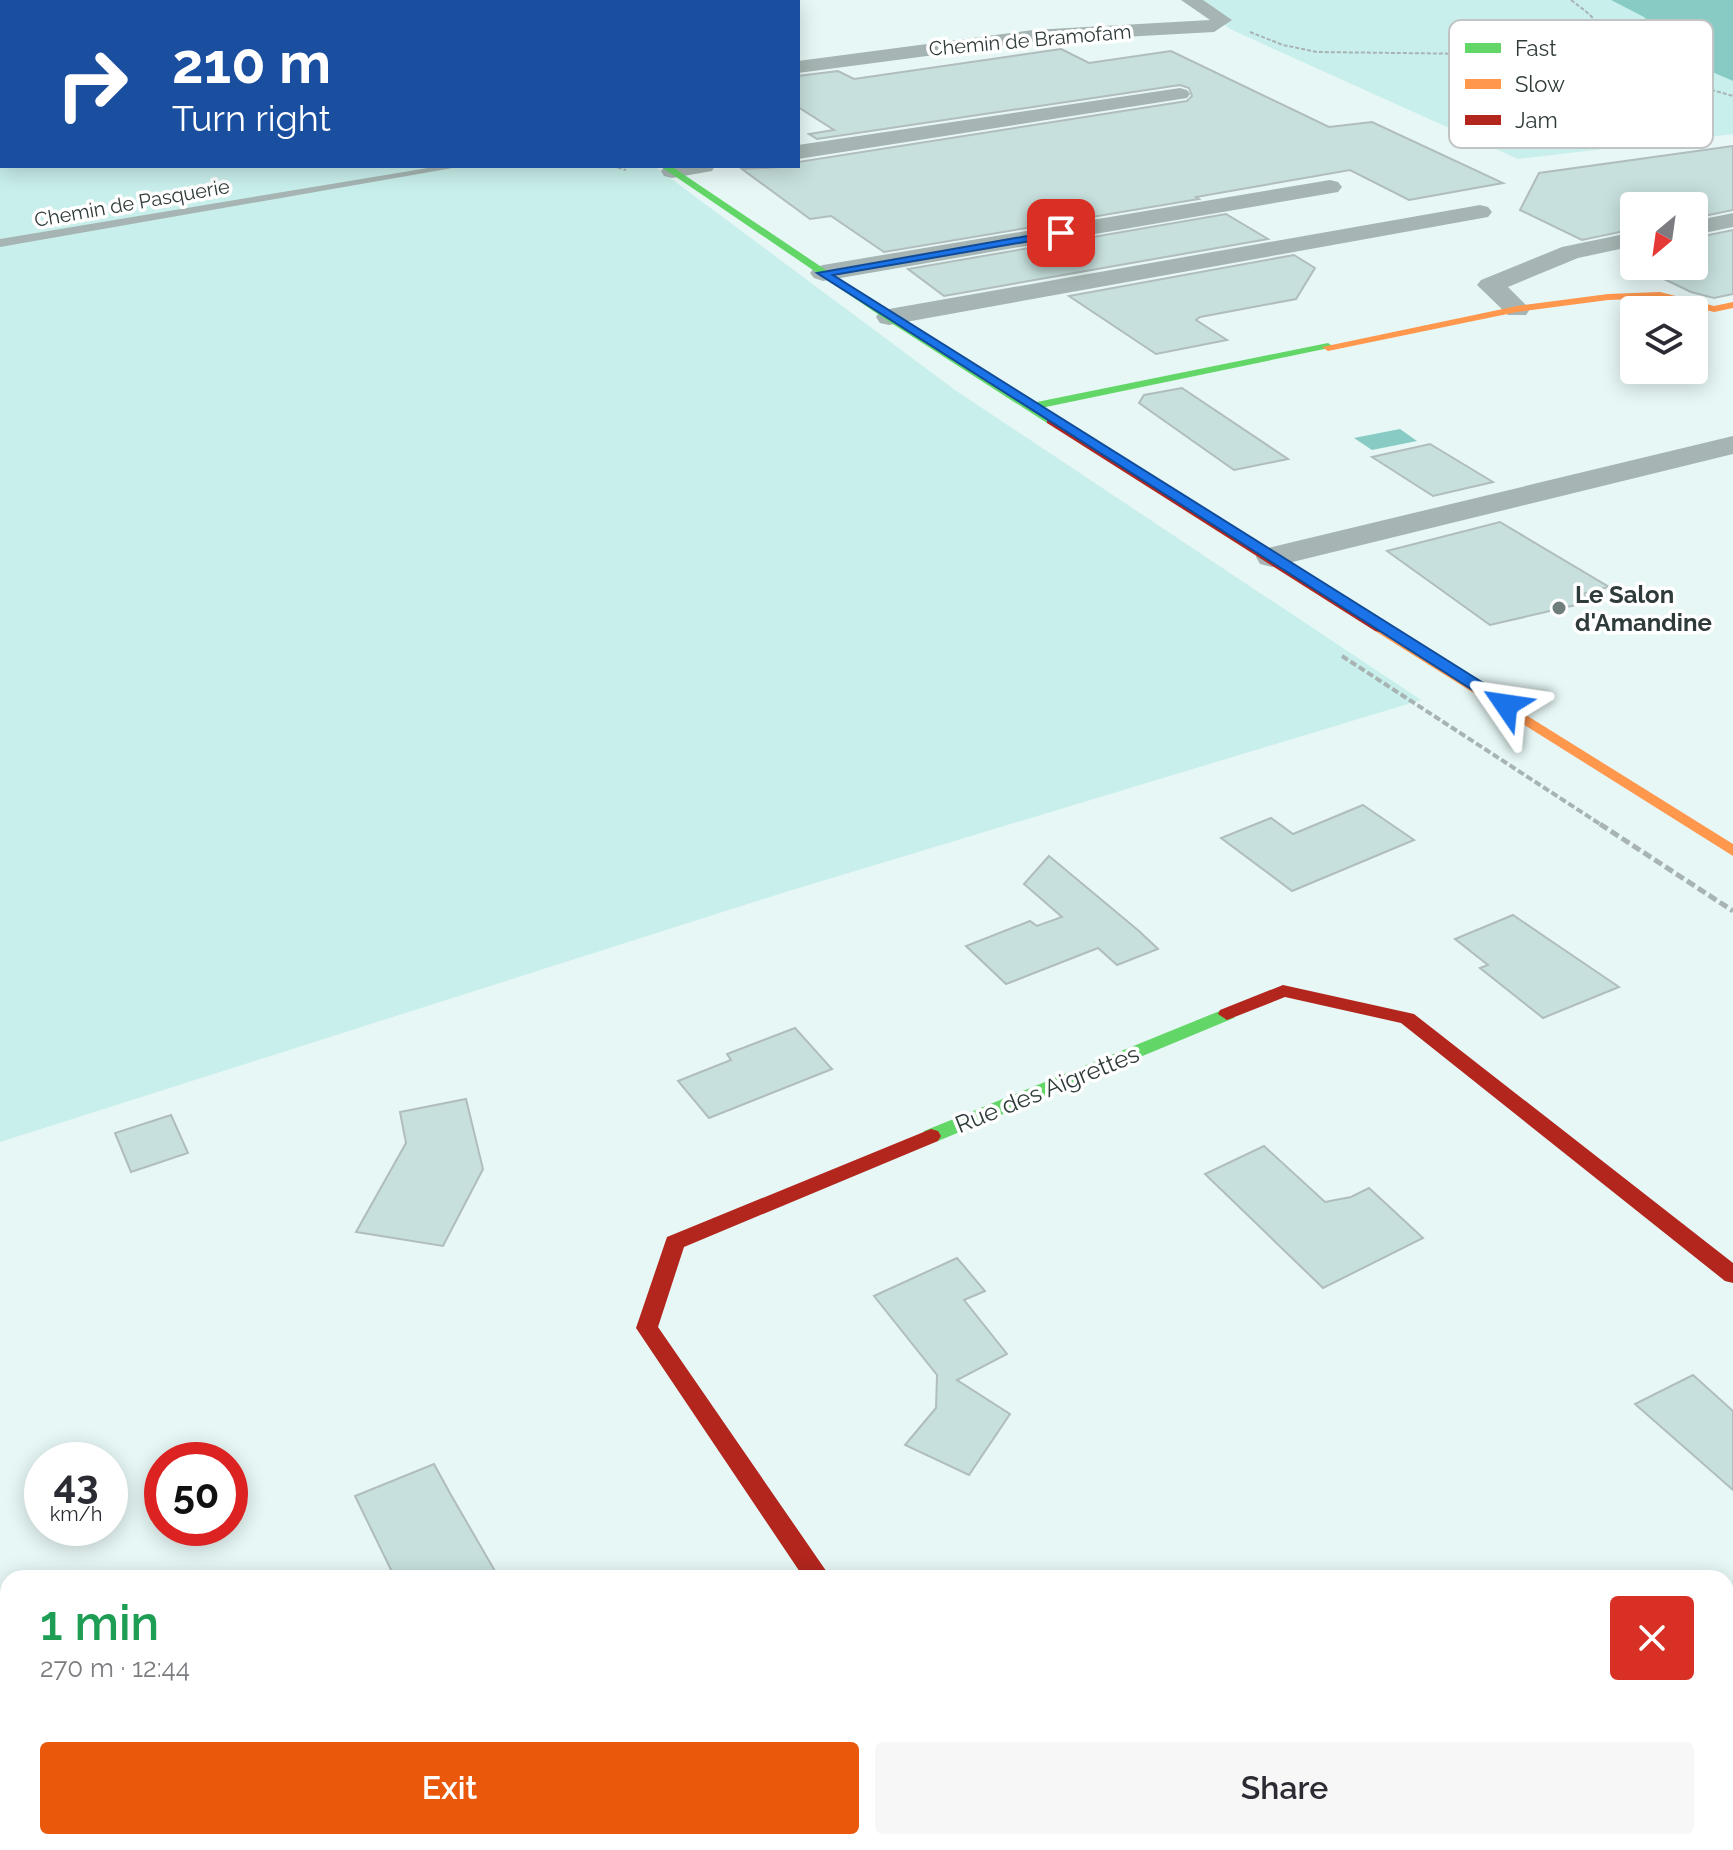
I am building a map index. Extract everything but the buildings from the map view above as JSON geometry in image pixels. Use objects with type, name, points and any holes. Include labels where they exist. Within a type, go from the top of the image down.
[{"type":"street","points":[[1190,0],[1223,20],[1218,24]]},
{"type":"street","name":"Chemin de Bramofam","points":[[800,67],[1033,36],[1218,24]]},
{"type":"street","points":[[800,152],[1180,94]]},
{"type":"street","points":[[668,168],[889,317],[1733,851]]},
{"type":"street","points":[[823,273],[1330,187]]},
{"type":"street","points":[[889,317],[1480,212]]},
{"type":"street","points":[[1708,225],[1733,220]]},
{"type":"street","points":[[1517,309],[1490,285],[1571,252],[1620,242]]},
{"type":"street","points":[[1033,406],[1517,309],[1608,297],[1660,295],[1714,309],[1733,305]]},
{"type":"street","points":[[1272,557],[1733,445]]},
{"type":"street","name":"Rue des Aigrettes","points":[[813,1570],[647,1328],[675,1242],[1283,991],[1407,1018],[1733,1275]]},
{"type":"lane","name":"Chemin de Pasquerie","points":[[0,243],[447,168]]},
{"type":"path","points":[[1571,0],[1596,20]]},
{"type":"path","points":[[1218,24],[1283,45],[1317,52],[1449,54]]},
{"type":"path","points":[[1713,90],[1733,96]]},
{"type":"shaded area","points":[[1189,0],[1611,0],[1648,20],[1449,20],[1449,128],[1232,30]]},
{"type":"shaded area","points":[[1713,72],[1733,81],[1733,134],[1713,136]]},
{"type":"shaded area","points":[[1494,148],[1613,148],[1518,159]]},
{"type":"shaded area","points":[[0,168],[657,168],[955,390],[1421,700],[779,894],[0,1142]]},
{"type":"water","points":[[1611,0],[1733,0],[1733,81],[1713,72],[1713,20],[1647,20]]},
{"type":"water","points":[[1400,429],[1417,441],[1372,450],[1354,438]]},
{"type":"traffic: fast","points":[[668,168],[889,317],[1051,420]]},
{"type":"traffic: fast","points":[[1033,406],[1328,347]]},
{"type":"traffic: fast","points":[[931,1136],[1227,1014]]},
{"type":"traffic: slow","points":[[1328,347],[1517,309],[1608,297],[1660,295],[1714,309],[1733,305]]},
{"type":"traffic: slow","points":[[1380,628],[1733,851]]},
{"type":"traffic: jam","points":[[1051,420],[1380,628]]},
{"type":"traffic: jam","points":[[1227,1014],[1283,991],[1407,1018],[1733,1275]]},
{"type":"traffic: jam","points":[[813,1570],[647,1328],[675,1242],[931,1136]]},
{"type":"place","name":"Le Salon d'Amandine","points":[[1559,608]]},
{"type":"route","points":[[1061,233],[823,273],[1506,705]]}]
